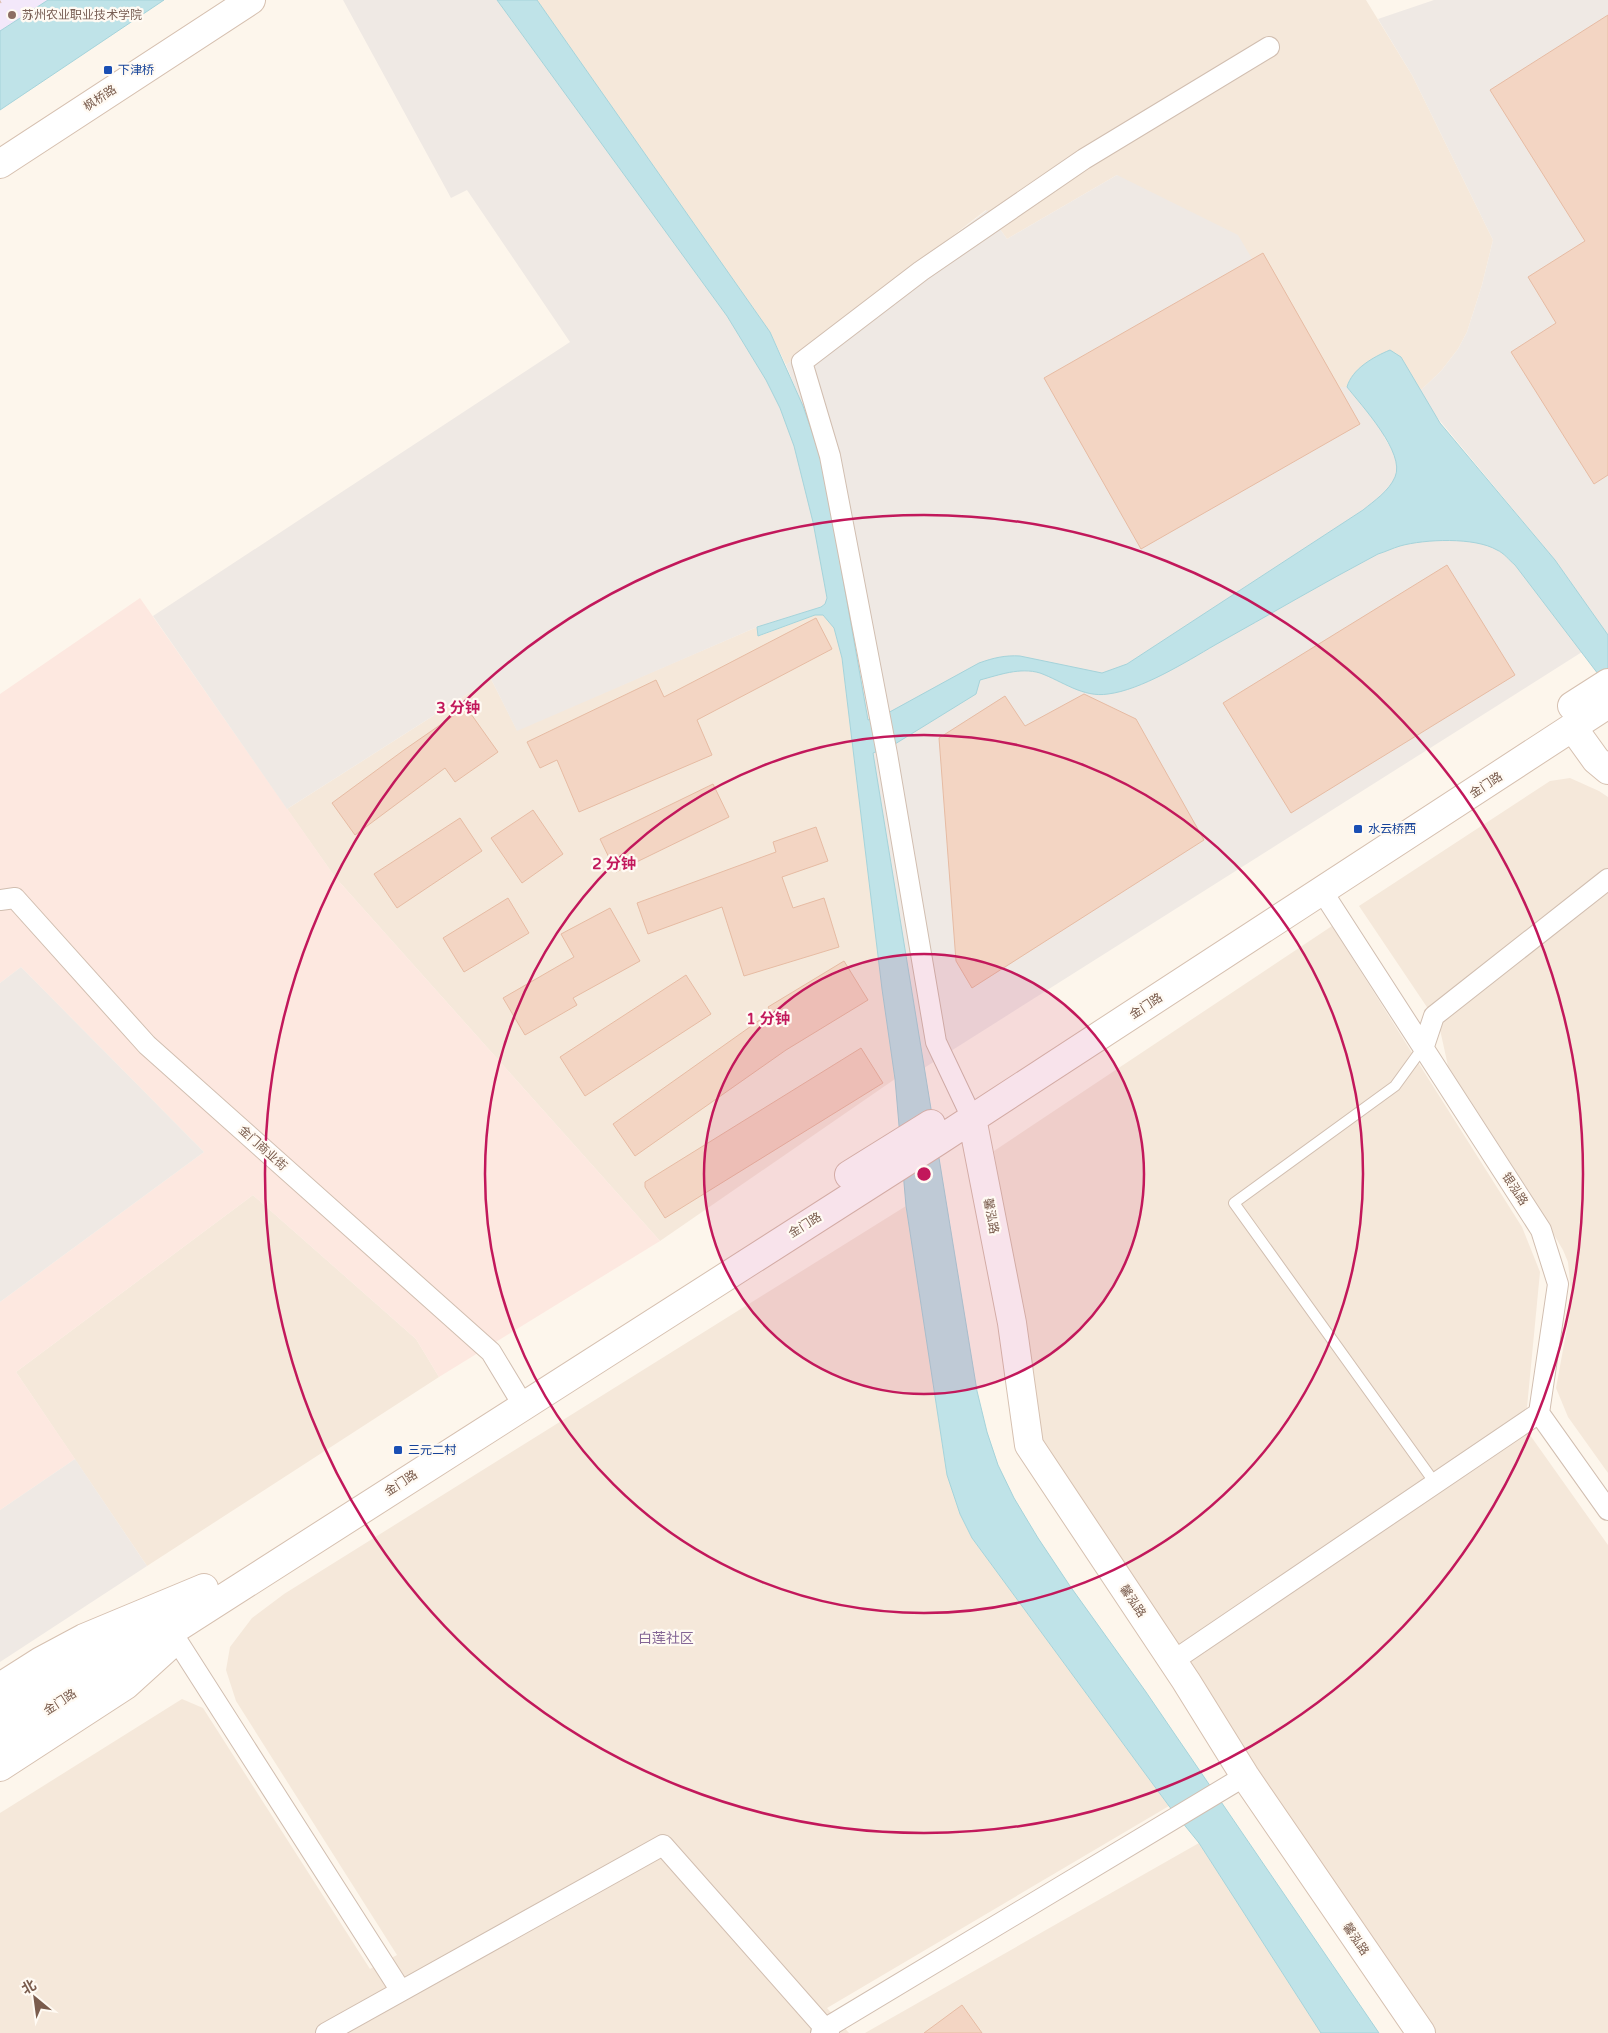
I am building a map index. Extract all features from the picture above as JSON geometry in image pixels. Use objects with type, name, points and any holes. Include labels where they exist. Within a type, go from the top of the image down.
[{"type":"main road","name":"枫桥路","points":[[0,164],[251,0]]},
{"type":"main road","name":"金门路","points":[[968,1110],[1322,891],[1573,728],[1605,696]]},
{"type":"main road","name":"金门路","points":[[0,1741],[74,1681],[896,1155],[938,1131],[1605,696]]},
{"type":"main road","points":[[1573,728],[1596,760],[1608,770]]},
{"type":"main road","name":"馨泓路","points":[[968,1110],[1012,1323],[1029,1446],[1172,1661],[1236,1782],[1420,2033]]},
{"type":"main road","points":[[0,1767],[126,1685],[176,1639],[208,1596]]},
{"type":"main road","points":[[0,1687],[41,1660],[84,1638],[208,1596]]},
{"type":"main road","name":"金门路","points":[[0,1716],[74,1681]]},
{"type":"street","points":[[968,1110],[936,1042],[877,697],[830,456],[802,362],[920,272],[1084,159],[1269,47]]},
{"type":"street","points":[[1424,1046],[1434,1016],[1608,879]]},
{"type":"street","name":"银泓路","points":[[1322,891],[1424,1046],[1541,1230],[1558,1284],[1539,1413]]},
{"type":"street","name":"金门商业街","points":[[0,900],[15,898],[147,1045],[491,1352],[518,1398]]},
{"type":"street","points":[[1172,1661],[1539,1413],[1608,1510]]},
{"type":"street","points":[[176,1639],[401,1991]]},
{"type":"street","points":[[326,2033],[664,1845],[825,2031],[1174,1817],[1236,1782]]},
{"type":"lane","points":[[1424,1046],[1395,1086],[1234,1203],[1435,1484]]},
{"type":"path","points":[[0,2],[4,0]]},
{"type":"shaded area","name":"苏州农业职业技术学院","points":[[0,0],[48,0],[0,31]]},
{"type":"shaded area","points":[[343,0],[497,0],[727,316],[766,380],[780,408],[794,446],[813,522],[827,598],[825,604],[821,607],[757,627],[517,731],[491,679],[287,809],[153,616],[570,342],[467,190],[451,198]]},
{"type":"shaded area","points":[[537,0],[1366,0],[1412,75],[1493,240],[1482,285],[1467,332],[1458,349],[1441,371],[1420,391],[1401,357],[1363,365],[1349,381],[1347,387],[1328,388],[1117,175],[1007,239],[986,210],[786,365],[770,332]]},
{"type":"shaded area","points":[[1434,0],[1608,0],[1608,635],[1555,560],[1431,410],[1384,437],[1393,452],[1515,565],[1582,652],[924,1068],[857,658],[826,483],[818,449],[786,365],[987,210],[1007,239],[1117,175],[1238,235],[1328,387],[1347,387],[1372,418],[1420,391],[1441,371],[1458,349],[1467,332],[1482,285],[1493,240],[1412,75],[1378,19]]},
{"type":"shaded area","points":[[140,598],[335,877],[660,1241],[439,1377],[416,1339],[253,1195],[16,1372],[75,1459],[0,1510],[0,1302],[204,1152],[21,967],[0,983],[0,694]]},
{"type":"shaded area","points":[[815,615],[823,615],[834,628],[842,658],[882,989],[895,1079],[660,1241],[335,877],[287,809],[491,679],[517,730],[757,627],[759,636]]},
{"type":"shaded area","points":[[1570,778],[1608,797],[1608,1473],[1568,1417],[1556,1388],[1569,1317],[1571,1291],[1568,1262],[1563,1250],[1527,1189],[1448,1066],[1439,1025],[1359,906],[1550,781]]},
{"type":"shaded area","points":[[1332,926],[1522,1227],[1540,1272],[1525,1428],[1608,1545],[1608,2033],[1432,2033],[1036,1438],[994,1151]]},
{"type":"shaded area","points":[[21,967],[204,1152],[0,1302],[0,983]]},
{"type":"shaded area","points":[[253,1195],[416,1339],[439,1377],[147,1566],[16,1372]]},
{"type":"shaded area","points":[[906,1206],[947,1475],[960,1514],[972,1538],[1169,1806],[827,2008],[849,2033],[0,2033],[0,1813],[182,1699],[203,1708],[370,1969],[397,1955],[236,1701],[226,1670],[230,1647],[252,1618],[284,1594]]},
{"type":"shaded area","points":[[75,1459],[147,1566],[0,1662],[0,1510]]},
{"type":"shaded area","points":[[1199,1843],[1321,2033],[865,2033]]},
{"type":"water","points":[[48,0],[164,0],[0,110],[0,31]]},
{"type":"water","points":[[497,0],[537,0],[770,332],[803,406],[818,449],[826,483],[868,720],[886,714],[979,663],[999,657],[1020,656],[1102,673],[1127,664],[1363,510],[1389,487],[1395,477],[1397,467],[1394,455],[1380,430],[1347,387],[1358,369],[1370,360],[1390,350],[1401,357],[1440,423],[1555,560],[1608,635],[1608,687],[1515,565],[1502,553],[1488,546],[1463,541],[1450,540],[1410,544],[1378,554],[1177,667],[1135,687],[1099,695],[1081,691],[1032,671],[1002,674],[980,680],[976,694],[895,744],[873,753],[977,1391],[987,1432],[998,1465],[1014,1498],[1070,1586],[1146,1692],[1379,2033],[1321,2033],[1199,1843],[1169,1806],[972,1538],[960,1514],[947,1475],[906,1206],[895,1079],[882,989],[842,658],[834,628],[823,615],[815,615],[758,636],[757,627],[821,607],[825,604],[827,598],[813,522],[794,446],[780,408],[766,380],[727,316]]},
{"type":"building","points":[[1608,15],[1608,475],[1594,484],[1511,352],[1556,323],[1528,277],[1585,241],[1490,90]]},
{"type":"building","points":[[1263,253],[1360,424],[1141,549],[1044,378]]},
{"type":"building","points":[[1447,565],[1515,675],[1291,813],[1223,703]]},
{"type":"building","points":[[816,618],[832,649],[697,720],[712,755],[579,812],[557,760],[540,768],[527,742],[656,680],[664,697]]},
{"type":"building","points":[[1084,694],[1136,719],[1204,840],[972,988],[956,961],[939,738],[1005,696],[1025,726]]},
{"type":"building","points":[[466,707],[498,752],[455,782],[445,768],[355,835],[332,803]]},
{"type":"building","points":[[713,784],[729,817],[616,872],[600,839]]},
{"type":"building","points":[[533,810],[563,854],[522,883],[491,838]]},
{"type":"building","points":[[460,818],[482,851],[397,908],[374,874]]},
{"type":"building","points":[[816,827],[828,861],[782,877],[793,908],[824,898],[839,947],[744,976],[722,907],[648,934],[637,903],[776,852],[773,842]]},
{"type":"building","points":[[508,898],[529,933],[464,972],[443,938]]},
{"type":"building","points":[[610,908],[640,961],[573,998],[577,1005],[525,1035],[503,998],[574,957],[561,934]]},
{"type":"building","points":[[844,961],[868,1000],[786,1050],[635,1156],[613,1124],[771,1012],[768,1007]]},
{"type":"building","points":[[686,975],[711,1014],[585,1096],[560,1057]]},
{"type":"building","points":[[861,1048],[883,1083],[665,1218],[645,1187],[645,1182]]},
{"type":"building","points":[[962,2005],[982,2033],[924,2033]]},
{"type":"place","name":"苏州农业职业技术学院","points":[[12,15]]},
{"type":"place","name":"下津桥","points":[[108,70]]},
{"type":"place","name":"水云桥西","points":[[1358,829]]},
{"type":"place","name":"三元二村","points":[[398,1450]]},
{"type":"district","name":"白莲社区","points":[[666,1638]]}]
